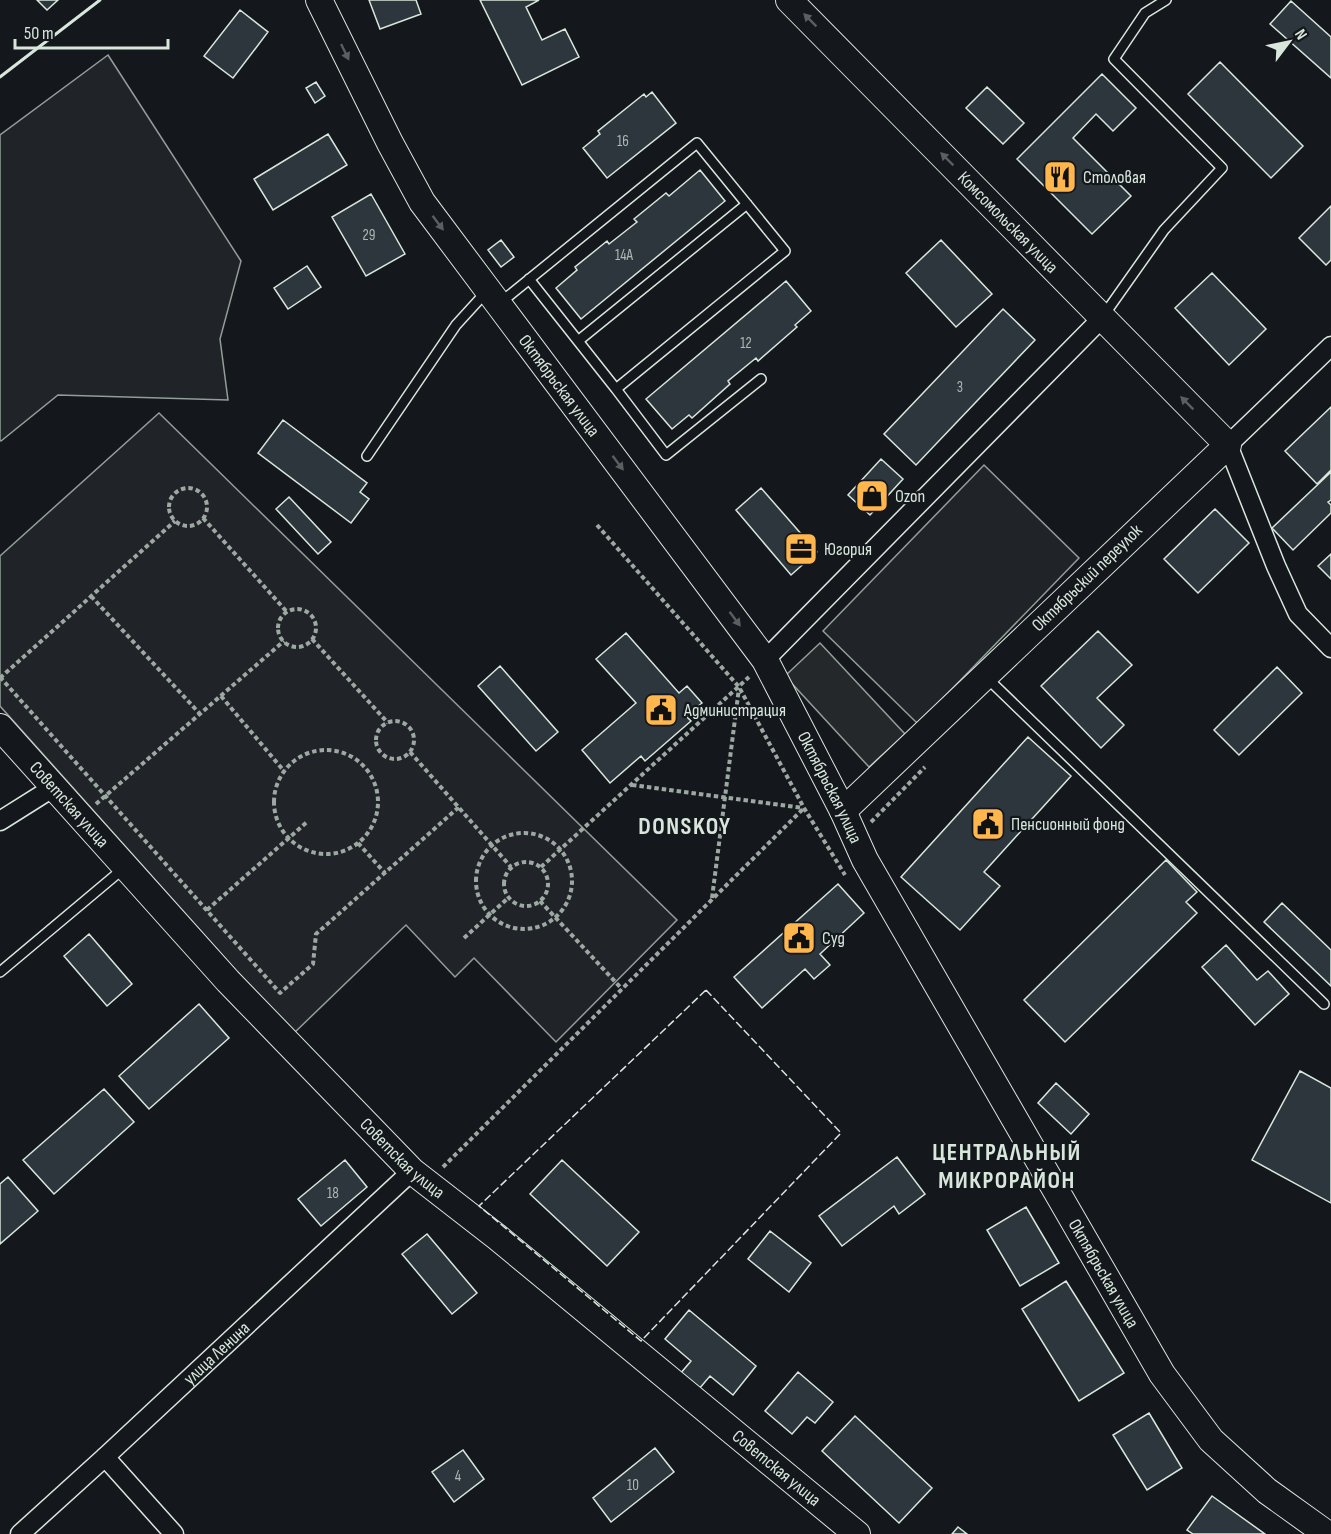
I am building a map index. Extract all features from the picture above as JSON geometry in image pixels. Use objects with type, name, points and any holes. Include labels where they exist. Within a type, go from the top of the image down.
[{"type":"main road","name":"Октябрьская улица","points":[[319,0],[422,202],[765,660],[843,811],[865,860],[1162,1374],[1211,1440],[1267,1491],[1327,1534]]},
{"type":"main road","name":"Комсомольская улица","points":[[789,0],[1228,445]]},
{"type":"main road","name":"Октябрьский переулок","points":[[843,811],[1228,445]]},
{"type":"main road","name":"Советская улица","points":[[0,727],[228,981],[420,1177],[497,1237],[853,1533]]},
{"type":"street","points":[[765,660],[1103,317]]},
{"type":"street","name":"Октябрьский переулок","points":[[1228,445],[1331,346]]},
{"type":"street","points":[[1228,445],[1276,566],[1298,614],[1331,648]]},
{"type":"street","points":[[0,821],[54,787]]},
{"type":"street","name":"улица Ленина","points":[[20,1534],[420,1177]]},
{"type":"street","points":[[105,1457],[174,1534]]},
{"type":"lane","points":[[1103,317],[1164,230],[1222,168],[1114,59],[1145,12],[1166,0]]},
{"type":"lane","points":[[367,456],[456,326],[493,297],[529,279],[697,143],[785,251],[615,389]]},
{"type":"lane","points":[[578,341],[747,204]]},
{"type":"lane","points":[[529,279],[666,455],[761,379]]},
{"type":"lane","points":[[985,676],[1324,1004]]},
{"type":"lane","points":[[0,972],[125,867]]},
{"type":"path","points":[[186,488],[198,491],[206,500],[206,513],[203,518],[193,525],[180,524],[175,520],[169,510],[175,493],[186,488]]},
{"type":"path","points":[[203,518],[287,612]]},
{"type":"path","points":[[175,520],[0,677],[280,993],[313,964],[316,934],[459,807]]},
{"type":"path","points":[[597,525],[739,687],[804,808],[846,876],[865,860],[871,821],[928,764]]},
{"type":"path","points":[[91,596],[200,714]]},
{"type":"path","points":[[302,609],[315,621],[316,627],[312,639],[302,646],[284,641],[279,630],[281,618],[287,612],[302,609]]},
{"type":"path","points":[[312,639],[388,723]]},
{"type":"path","points":[[81,817],[284,641]]},
{"type":"path","points":[[541,867],[739,687],[765,660]]},
{"type":"path","points":[[712,899],[739,687]]},
{"type":"path","points":[[221,696],[284,771]]},
{"type":"path","points":[[388,723],[405,724],[410,728],[414,740],[410,752],[400,759],[382,754],[378,749],[379,731],[388,723]]},
{"type":"path","points":[[335,751],[357,760],[368,771],[376,788],[378,806],[374,823],[364,838],[349,849],[332,854],[314,853],[297,846],[284,833],[276,817],[274,799],[278,781],[284,771],[298,758],[312,752],[335,751]]},
{"type":"path","points":[[410,752],[511,867]]},
{"type":"path","points":[[631,785],[804,808]]},
{"type":"path","points":[[420,1177],[622,989],[804,808]]},
{"type":"path","points":[[207,910],[307,822]]},
{"type":"path","points":[[527,833],[551,841],[560,849],[572,872],[573,885],[570,897],[556,918],[546,925],[522,930],[499,923],[489,915],[477,892],[476,880],[483,855],[492,845],[502,838],[527,833]]},
{"type":"path","points":[[358,843],[385,873]]},
{"type":"path","points":[[526,861],[541,867],[546,873],[548,888],[540,901],[534,905],[520,905],[508,898],[504,882],[511,867],[526,861]]},
{"type":"path","points":[[464,938],[508,898]]},
{"type":"path","points":[[540,901],[622,989]]},
{"type":"shaded area","points":[[108,55],[241,261],[220,339],[228,400],[58,395],[1,441],[0,135]]},
{"type":"shaded area","points":[[159,413],[677,920],[556,1042],[474,958],[455,977],[406,925],[293,1034],[0,706],[0,556]]},
{"type":"shaded area","points":[[984,465],[1079,558],[918,724],[823,631]]},
{"type":"shaded area","points":[[820,643],[905,734],[869,767],[785,676]]},
{"type":"building","points":[[37,0],[58,0],[47,10]]},
{"type":"building","points":[[369,0],[416,0],[421,14],[380,29]]},
{"type":"building","points":[[480,0],[539,0],[526,7],[542,40],[565,29],[579,57],[522,85]]},
{"type":"building","points":[[1291,1],[1331,37],[1331,78],[1270,24]]},
{"type":"building","points":[[240,10],[268,32],[233,78],[204,56]]},
{"type":"building","points":[[1220,62],[1303,146],[1271,178],[1188,94]]},
{"type":"building","points":[[1102,74],[1136,108],[1113,131],[1096,114],[1073,138],[1131,196],[1092,234],[1017,159]]},
{"type":"building","points":[[316,82],[325,96],[315,103],[306,88]]},
{"type":"building","points":[[987,87],[1024,123],[1003,144],[966,108]]},
{"type":"building","points":[[652,92],[676,123],[607,178],[583,148],[600,134],[598,131],[644,94],[646,97]]},
{"type":"building","points":[[328,134],[347,165],[273,210],[254,179]]},
{"type":"building","points":[[700,170],[725,201],[581,319],[556,288],[577,270],[575,267],[607,241],[609,244],[637,222],[634,219],[666,193],[669,196]]},
{"type":"building","points":[[371,194],[405,254],[366,276],[332,217]]},
{"type":"building","points":[[1331,206],[1331,260],[1326,265],[1299,238]]},
{"type":"building","points":[[501,240],[514,257],[501,267],[488,250]]},
{"type":"building","points":[[941,240],[992,294],[956,327],[906,273]]},
{"type":"building","points":[[307,266],[321,287],[288,309],[274,288]]},
{"type":"building","points":[[1212,273],[1266,329],[1229,365],[1175,308]]},
{"type":"building","points":[[786,281],[811,311],[795,325],[797,327],[758,361],[756,358],[728,381],[730,384],[692,418],[689,415],[672,429],[646,399]]},
{"type":"building","points":[[1003,309],[1035,340],[916,465],[884,434]]},
{"type":"building","points":[[1331,407],[1331,470],[1317,484],[1285,451]]},
{"type":"building","points":[[283,420],[367,483],[360,492],[369,499],[351,523],[258,453]]},
{"type":"building","points":[[881,459],[903,479],[870,515],[848,495]]},
{"type":"building","points":[[1331,472],[1331,500],[1328,502],[1331,505],[1331,513],[1293,550],[1272,528]]},
{"type":"building","points":[[761,488],[817,552],[791,575],[736,510]]},
{"type":"building","points":[[289,497],[331,542],[318,554],[276,509]]},
{"type":"building","points":[[1215,509],[1249,543],[1198,593],[1164,559]]},
{"type":"building","points":[[1331,554],[1331,579],[1318,566]]},
{"type":"building","points":[[1098,631],[1132,665],[1097,698],[1124,725],[1101,748],[1041,686]]},
{"type":"building","name":"Администрация","points":[[626,633],[679,693],[687,686],[702,703],[686,716],[691,721],[645,761],[641,756],[610,783],[582,750],[636,703],[596,659]]},
{"type":"building","points":[[500,666],[558,732],[536,751],[478,686]]},
{"type":"building","points":[[1277,667],[1302,693],[1239,755],[1214,730]]},
{"type":"building","name":"Пенсионный фонд","points":[[1028,737],[1071,776],[984,872],[1000,886],[960,930],[901,877]]},
{"type":"building","points":[[1166,860],[1197,892],[1186,902],[1197,913],[1065,1042],[1024,1000]]},
{"type":"building","points":[[838,884],[864,913],[820,954],[830,965],[814,979],[805,969],[762,1008],[734,977]]},
{"type":"building","points":[[1282,903],[1331,950],[1331,986],[1264,922]]},
{"type":"building","points":[[89,934],[132,984],[107,1006],[64,956]]},
{"type":"building","points":[[1226,945],[1257,980],[1268,971],[1289,994],[1255,1025],[1202,967]]},
{"type":"building","points":[[199,1004],[229,1038],[149,1109],[119,1076]]},
{"type":"building","points":[[1300,1071],[1331,1088],[1331,1203],[1252,1160]]},
{"type":"building","points":[[1056,1083],[1089,1114],[1071,1134],[1038,1103]]},
{"type":"building","points":[[104,1089],[134,1122],[54,1194],[23,1160]]},
{"type":"building","points":[[897,1157],[925,1194],[899,1214],[894,1206],[842,1246],[819,1216]]},
{"type":"building","points":[[345,1160],[367,1187],[321,1226],[298,1199]]},
{"type":"building","points":[[562,1160],[639,1232],[607,1266],[530,1194]]},
{"type":"building","points":[[8,1177],[38,1211],[0,1244],[0,1184]]},
{"type":"building","points":[[1026,1207],[1059,1263],[1020,1286],[987,1230]]},
{"type":"building","points":[[770,1231],[811,1263],[789,1292],[748,1259]]},
{"type":"building","points":[[427,1234],[477,1293],[452,1314],[402,1254]]},
{"type":"building","points":[[1066,1281],[1124,1373],[1079,1401],[1022,1309]]},
{"type":"building","points":[[689,1310],[756,1366],[733,1395],[710,1376],[699,1389],[680,1374],[691,1361],[665,1339]]},
{"type":"building","points":[[798,1372],[833,1402],[815,1423],[807,1417],[792,1434],[765,1411]]},
{"type":"building","points":[[1149,1413],[1182,1468],[1147,1490],[1113,1435]]},
{"type":"building","points":[[855,1416],[932,1488],[899,1523],[822,1451]]},
{"type":"building","points":[[655,1448],[674,1472],[611,1522],[593,1498]]},
{"type":"building","points":[[463,1450],[484,1479],[454,1502],[432,1472]]},
{"type":"building","points":[[1212,1496],[1265,1534],[1193,1534],[1187,1530]]},
{"type":"building","points":[[958,1527],[967,1534],[952,1534]]},
{"type":"fence","points":[[706,990],[841,1133],[641,1341],[479,1206],[706,990]]},
{"type":"wall","points":[[0,77],[100,0]]},
{"type":"place","name":"Столовая","points":[[1060,177]]},
{"type":"place","name":"Ozon","points":[[872,496]]},
{"type":"place","name":"Югория","points":[[801,549]]},
{"type":"place","name":"Администрация","points":[[661,710]]},
{"type":"place","name":"Пенсионный фонд","points":[[988,824]]},
{"type":"place","name":"Суд","points":[[799,938]]},
{"type":"district","name":"DONSKOY","points":[[685,826]]},
{"type":"district","name":"ЦЕНТРАЛЬНЫЙ МИКРОРАЙОН","points":[[1007,1166]]}]
